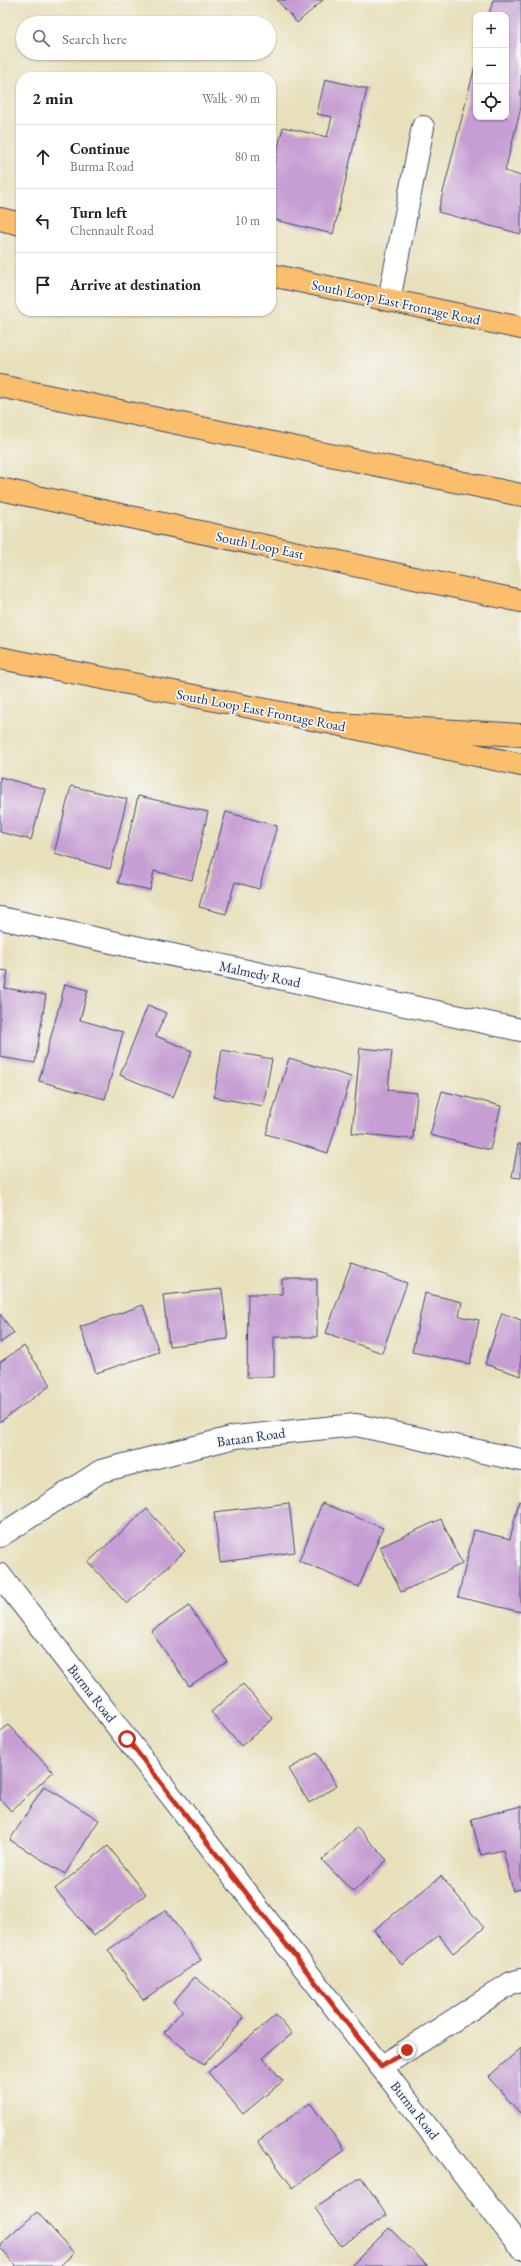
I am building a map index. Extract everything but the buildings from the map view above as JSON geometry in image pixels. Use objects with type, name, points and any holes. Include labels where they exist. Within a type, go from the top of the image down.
[{"type":"main road","points":[[0,219],[16,223]]},
{"type":"main road","name":"South Loop East Frontage Road","points":[[276,276],[521,328]]},
{"type":"main road","points":[[0,386],[521,494]]},
{"type":"main road","name":"South Loop East","points":[[0,489],[521,602]]},
{"type":"main road","name":"South Loop East Frontage Road","points":[[0,658],[337,724],[521,765]]},
{"type":"main road","points":[[337,724],[521,735]]},
{"type":"street","points":[[389,300],[423,127]]},
{"type":"street","name":"Malmedy Road","points":[[0,918],[521,1030]]},
{"type":"street","name":"Bataan Road","points":[[0,1536],[101,1470],[235,1437],[356,1424],[521,1460]]},
{"type":"street","name":"Burma Road","points":[[0,1575],[521,2248]]},
{"type":"street","points":[[381,2067],[511,1983],[521,1980]]},
{"type":"route","points":[[127,1739],[381,2067],[407,2050]]}]
